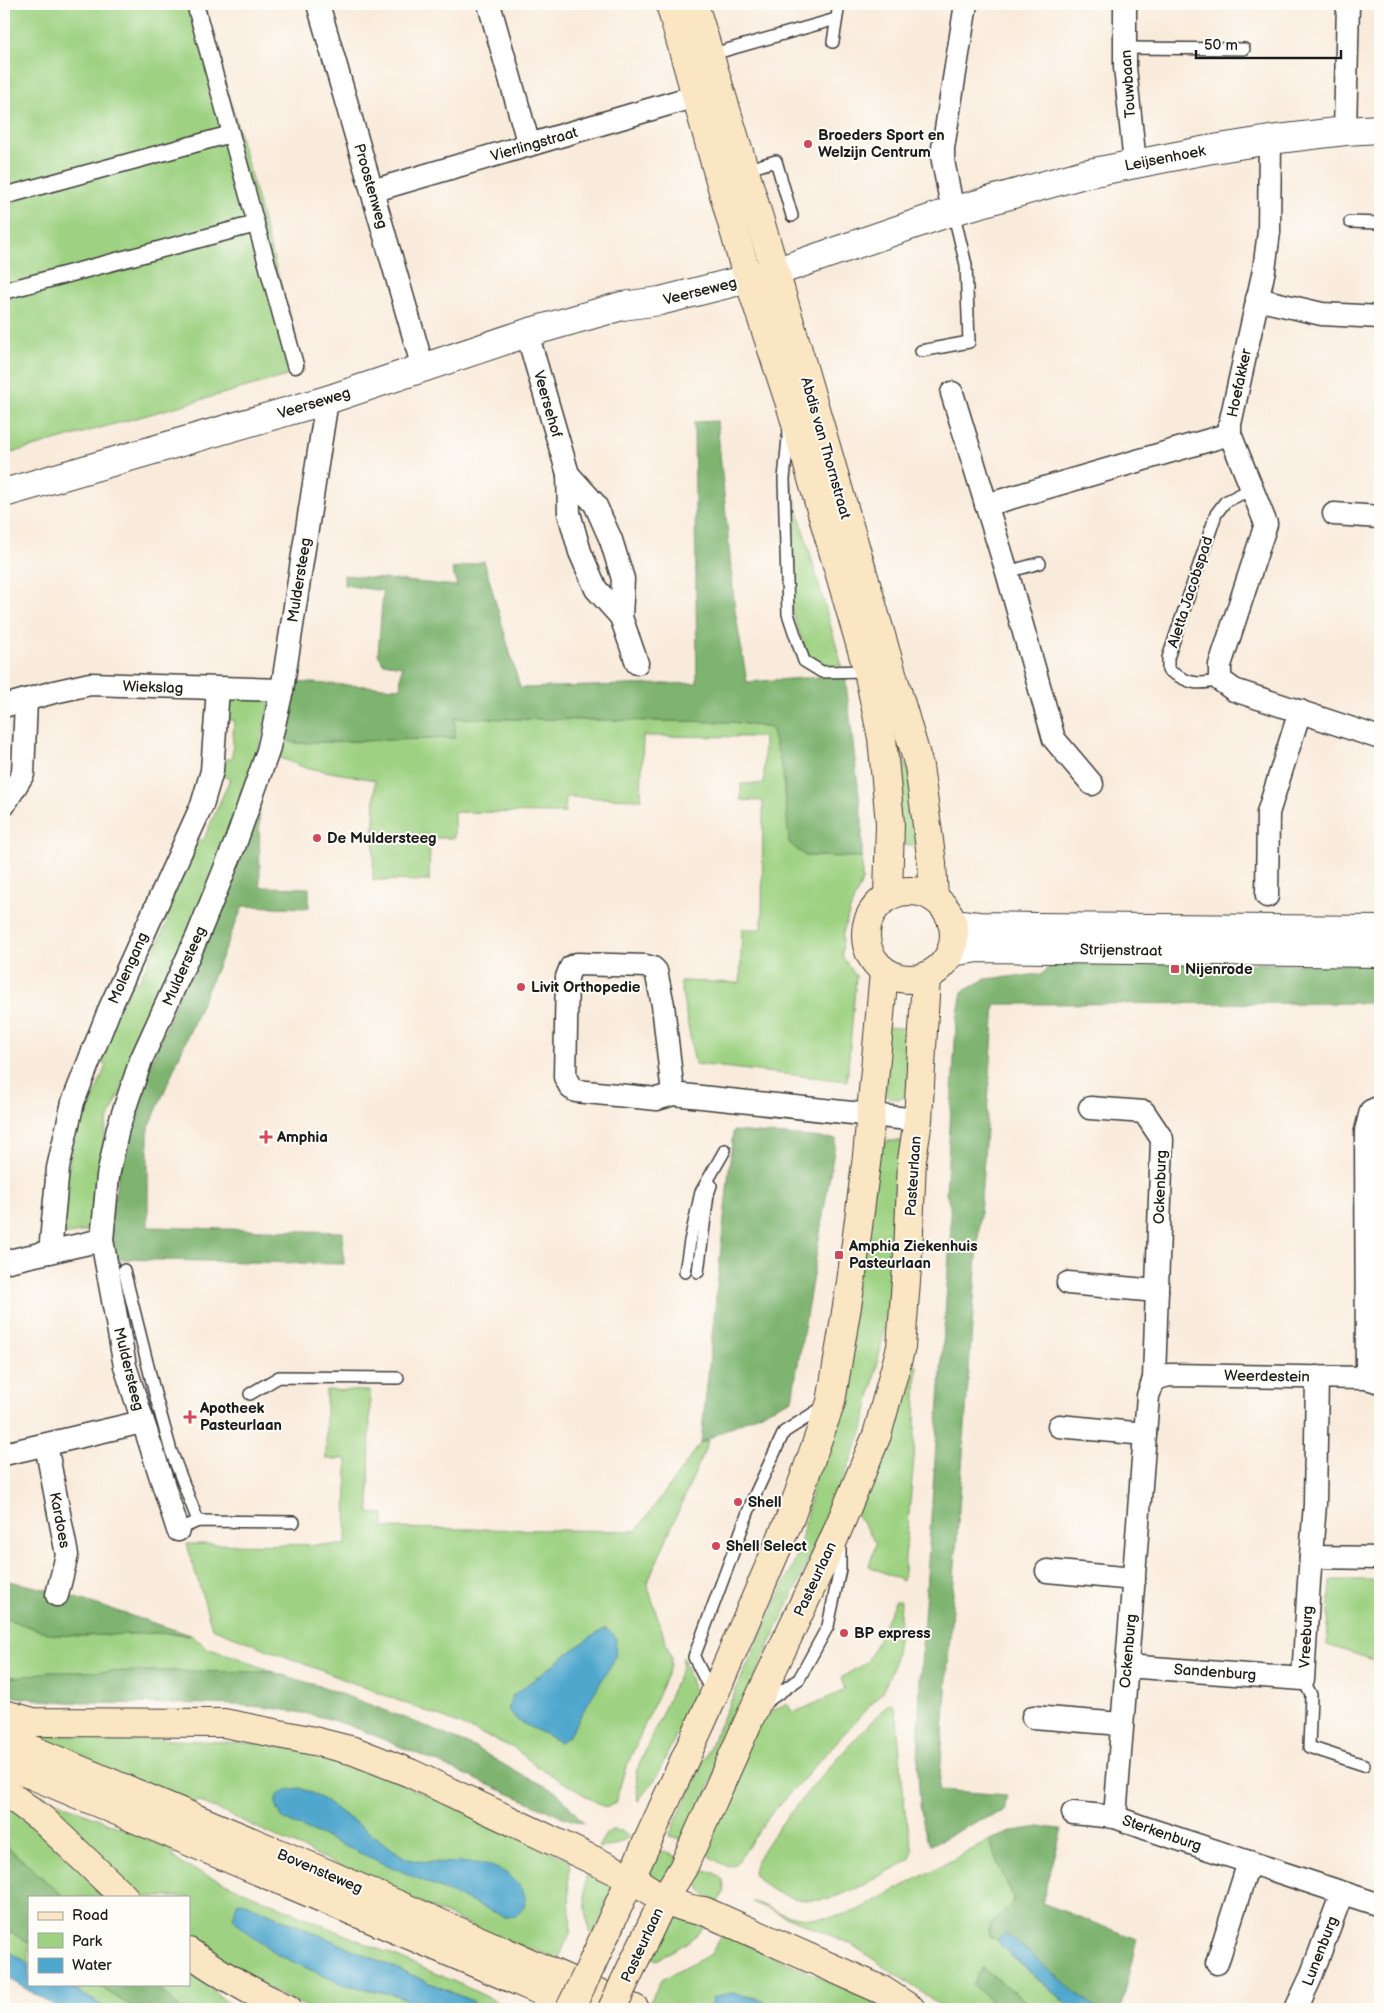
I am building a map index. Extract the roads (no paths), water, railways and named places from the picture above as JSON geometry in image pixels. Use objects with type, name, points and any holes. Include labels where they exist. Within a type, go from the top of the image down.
[{"type":"main road","name":"Abdis van Thornstraat","points":[[670,4],[696,96],[759,266],[919,766],[932,863],[934,898]]},
{"type":"main road","name":"Abdis van Thornstraat","points":[[694,4],[744,170],[759,266],[791,407],[868,671],[882,738],[890,824],[888,896]]},
{"type":"main road","points":[[903,891],[919,892],[934,898],[948,913],[952,923],[954,942],[945,962],[936,971],[912,980],[897,978],[884,972],[873,961],[867,948],[865,933],[868,918],[876,906],[888,896],[903,891]]},
{"type":"main road","points":[[570,2009],[714,1697],[790,1518],[831,1402],[851,1282],[872,1116],[884,972]]},
{"type":"main road","name":"Pasteurlaan","points":[[612,2009],[664,1899],[683,1868],[840,1523],[877,1435],[901,1347],[908,1254],[912,1160],[918,1120],[926,976]]},
{"type":"main road","points":[[4,1714],[33,1722],[224,1723],[314,1740],[354,1751],[410,1773],[631,1878],[664,1899],[689,1910],[704,1911],[882,1990],[911,2009]]},
{"type":"main road","name":"Bovensteweg","points":[[4,1738],[310,1867],[635,2009]]},
{"type":"main road","name":"Bovensteweg","points":[[4,1763],[516,1980],[578,2009]]},
{"type":"main road","points":[[4,1790],[42,1819],[123,1896]]},
{"type":"main road","points":[[586,1857],[624,1854],[639,1847],[650,1838]]},
{"type":"main road","points":[[683,1868],[689,1887],[704,1911]]},
{"type":"main road","points":[[190,1953],[221,1975],[250,1992],[288,2009]]},
{"type":"street","points":[[195,4],[295,364]]},
{"type":"street","name":"Proostenweg","points":[[318,4],[423,368]]},
{"type":"street","points":[[489,4],[529,145]]},
{"type":"street","points":[[953,211],[943,161],[943,148],[966,4]]},
{"type":"street","name":"Touwbaan","points":[[1125,4],[1125,48],[1135,164]]},
{"type":"street","points":[[1345,131],[1348,4]]},
{"type":"street","name":"Vierlingstraat","points":[[372,191],[696,96]]},
{"type":"street","name":"Leijsenhoek","points":[[759,266],[852,229],[953,211],[1084,174],[1270,140],[1380,129]]},
{"type":"street","points":[[4,196],[232,134]]},
{"type":"street","name":"Hoefakker","points":[[986,505],[1230,434],[1230,424],[1257,299],[1269,232],[1270,140]]},
{"type":"street","points":[[4,291],[256,224]]},
{"type":"street","name":"Veerseweg","points":[[4,493],[327,400],[527,333],[622,306],[656,288],[759,266]]},
{"type":"street","points":[[1257,299],[1322,314],[1380,317]]},
{"type":"street","name":"Veersehof","points":[[527,333],[568,474],[569,513],[580,552],[596,589],[621,617]]},
{"type":"street","points":[[952,393],[1007,572],[1054,739],[1092,784]]},
{"type":"street","name":"Muldersteeg","points":[[178,1530],[125,1366],[102,1240],[108,1176],[118,1128],[141,1060],[198,935],[268,751],[282,690],[327,400]]},
{"type":"street","points":[[1230,434],[1266,524],[1220,665],[1220,680],[1234,690],[1380,738]]},
{"type":"street","name":"Veersehof","points":[[568,474],[596,504],[611,540],[622,579],[621,617],[637,663]]},
{"type":"street","points":[[1334,514],[1380,517]]},
{"type":"street","name":"Wiekslag","points":[[4,706],[90,684],[282,690]]},
{"type":"street","name":"Molengang","points":[[50,1252],[58,1168],[73,1102],[110,1008],[202,805],[212,771],[218,689]]},
{"type":"street","points":[[4,805],[23,774],[26,700]]},
{"type":"street","points":[[1267,896],[1268,813],[1300,712]]},
{"type":"street","name":"Strijenstraat","points":[[952,923],[979,926],[1026,927],[1380,930]]},
{"type":"street","name":"Strijenstraat","points":[[951,952],[979,948],[1380,953]]},
{"type":"street","name":"Pasteurlaan","points":[[673,1094],[663,1005],[656,971],[646,966],[577,964],[571,967],[567,977],[565,1077],[567,1083],[576,1090],[657,1099],[673,1094],[918,1120]]},
{"type":"street","points":[[1374,1380],[1366,1131],[1371,1111],[1380,1107]]},
{"type":"street","name":"Ockenburg","points":[[1090,1108],[1144,1112],[1162,1138],[1154,1379],[1148,1396],[1115,1816]]},
{"type":"street","points":[[4,1262],[102,1240]]},
{"type":"street","points":[[1068,1283],[1156,1291]]},
{"type":"street","name":"Weerdestein","points":[[1154,1379],[1169,1375],[1317,1377],[1374,1380]]},
{"type":"street","name":"Vreeburg","points":[[1303,1679],[1315,1504],[1317,1377]]},
{"type":"street","points":[[4,1454],[142,1422]]},
{"type":"street","points":[[1059,1426],[1145,1434]]},
{"type":"street","name":"Kardoes","points":[[46,1445],[67,1555],[57,1595]]},
{"type":"street","points":[[1311,1557],[1380,1558]]},
{"type":"street","points":[[1046,1571],[1134,1579]]},
{"type":"street","name":"Sandenburg","points":[[1126,1666],[1303,1679]]},
{"type":"street","points":[[1033,1717],[1122,1724]]},
{"type":"street","name":"Sterkenburg","points":[[1073,1813],[1115,1816],[1144,1828],[1380,1905]]},
{"type":"street","points":[[1217,1963],[1249,1862]]},
{"type":"street","name":"Lunenburg","points":[[1296,2009],[1310,1980],[1342,1892]]},
{"type":"lane","points":[[833,42],[838,4]]},
{"type":"lane","points":[[709,55],[836,19]]},
{"type":"lane","points":[[1125,48],[1244,49]]},
{"type":"lane","points":[[744,170],[776,161],[792,216]]},
{"type":"lane","points":[[921,351],[969,342],[966,265],[953,211]]},
{"type":"lane","points":[[1350,222],[1380,223]]},
{"type":"lane","name":"Abdis van Thornstraat","points":[[791,407],[784,479],[788,614],[804,661],[822,672],[868,671]]},
{"type":"lane","name":"Aletta Jacobspad","points":[[1220,680],[1202,684],[1185,681],[1168,670],[1168,658],[1216,514],[1225,502],[1253,488]]},
{"type":"lane","points":[[1007,572],[1040,563]]},
{"type":"lane","points":[[685,1272],[701,1192],[725,1150],[708,1194],[698,1272]]},
{"type":"lane","points":[[124,1270],[168,1441],[198,1520]]},
{"type":"lane","points":[[250,1394],[279,1377],[398,1378]]},
{"type":"lane","points":[[714,1697],[694,1657],[754,1499],[784,1432],[831,1402]]},
{"type":"lane","points":[[178,1530],[198,1520],[294,1522]]},
{"type":"lane","name":"Vreeburg","points":[[1303,1679],[1311,1695],[1309,1747],[1364,1765]]},
{"type":"water","points":[[606,1628],[616,1638],[615,1658],[568,1737],[560,1742],[518,1721],[508,1710],[512,1696],[586,1640]]},
{"type":"water","points":[[299,1788],[318,1796],[405,1858],[420,1861],[483,1864],[498,1869],[511,1877],[522,1890],[525,1898],[523,1907],[516,1916],[505,1917],[283,1819],[276,1805],[276,1797],[286,1790]]},
{"type":"water","points":[[238,1902],[245,1903],[472,2001],[476,2009],[424,2009],[396,1995],[342,1984],[276,1954],[243,1929],[233,1919]]},
{"type":"water","points":[[1005,1934],[1098,2009],[1072,2009],[1001,1946],[998,1939]]},
{"type":"water","points":[[4,1949],[28,1962],[28,1986],[68,1986],[108,2009],[60,2009],[4,1976]]},
{"type":"water","points":[[732,1993],[755,1998],[784,2009],[710,2008],[712,1998]]},
{"type":"place","name":"Broeders Sport en Welzijn Centrum","points":[[808,144]]},
{"type":"place","name":"De Muldersteeg","points":[[317,838]]},
{"type":"place","name":"Nijenrode","points":[[1175,969]]},
{"type":"place","name":"Livit Orthopedie","points":[[521,987]]},
{"type":"place","name":"Amphia","points":[[266,1137]]},
{"type":"place","name":"Amphia Ziekenhuis Pasteurlaan","points":[[839,1255]]},
{"type":"place","name":"Apotheek Pasteurlaan","points":[[190,1417]]},
{"type":"place","name":"Shell","points":[[738,1502]]},
{"type":"place","name":"Shell Select","points":[[716,1546]]},
{"type":"place","name":"BP express","points":[[844,1633]]}]
